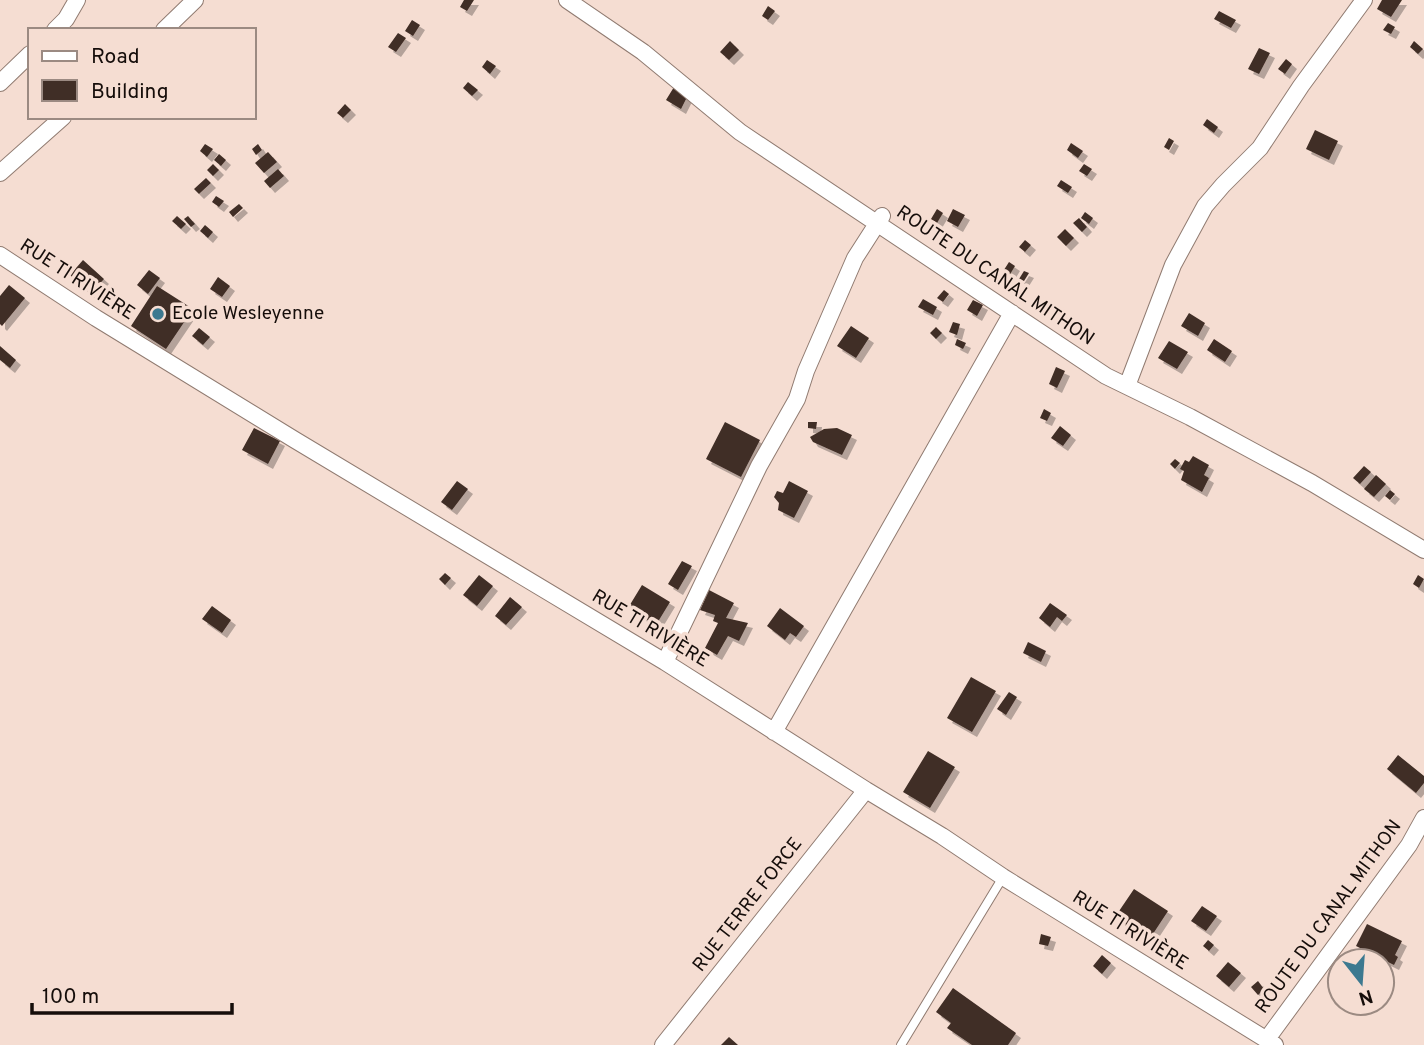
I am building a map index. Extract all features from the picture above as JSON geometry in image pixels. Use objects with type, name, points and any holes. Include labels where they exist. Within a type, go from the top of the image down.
[{"type":"street","points":[[57,28],[77,0]]},
{"type":"street","points":[[166,28],[195,0]]},
{"type":"street","name":"ROUTE DU CANAL MITHON","points":[[566,0],[643,52],[740,132],[879,219],[1106,376],[1312,483],[1424,550]]},
{"type":"street","points":[[1127,386],[1173,265],[1200,215],[1223,185],[1259,148],[1364,0]]},
{"type":"street","points":[[0,83],[28,56]]},
{"type":"street","points":[[0,173],[61,119]]},
{"type":"street","points":[[665,662],[759,466],[797,399],[806,371],[855,258],[879,219]]},
{"type":"street","name":"RUE TI RIVIÈRE","points":[[0,255],[96,318],[295,440],[665,662],[1003,877],[1271,1042]]},
{"type":"street","points":[[774,732],[1012,313]]},
{"type":"street","name":"RUE TERRE FORCE","points":[[663,1045],[866,790]]},
{"type":"street","name":"ROUTE DU CANAL MITHON","points":[[1271,1042],[1409,845],[1424,818]]},
{"type":"lane","points":[[901,1045],[1003,877]]},
{"type":"building","points":[[464,0],[474,0],[467,11],[460,7]]},
{"type":"building","points":[[1382,0],[1402,0],[1391,17],[1377,9]]},
{"type":"building","points":[[768,6],[775,11],[768,20],[762,16]]},
{"type":"building","points":[[1219,11],[1236,20],[1231,28],[1214,19]]},
{"type":"building","points":[[412,20],[420,25],[413,36],[405,31]]},
{"type":"building","points":[[1388,23],[1395,27],[1391,34],[1383,30]]},
{"type":"building","points":[[398,33],[406,38],[396,52],[388,47]]},
{"type":"building","points":[[730,41],[739,50],[729,60],[720,52]]},
{"type":"building","points":[[1414,41],[1423,49],[1418,54],[1410,47]]},
{"type":"building","points":[[1259,48],[1270,53],[1259,74],[1248,69]]},
{"type":"building","points":[[1286,59],[1292,64],[1285,74],[1278,69]]},
{"type":"building","points":[[487,60],[496,66],[490,74],[482,67]]},
{"type":"building","points":[[468,82],[478,90],[472,96],[463,88]]},
{"type":"building","points":[[674,87],[688,95],[681,109],[666,100]]},
{"type":"building","points":[[345,104],[351,110],[343,118],[337,113]]},
{"type":"building","points":[[1207,119],[1218,127],[1214,133],[1203,125]]},
{"type":"building","points":[[1315,130],[1338,141],[1329,160],[1306,149]]},
{"type":"building","points":[[1169,138],[1174,141],[1169,150],[1164,147]]},
{"type":"building","points":[[1071,143],[1083,151],[1078,158],[1067,150]]},
{"type":"building","points":[[205,144],[213,149],[207,157],[200,151]]},
{"type":"building","points":[[258,144],[262,150],[256,155],[252,149]]},
{"type":"building","points":[[268,152],[277,162],[264,173],[255,163]]},
{"type":"building","points":[[219,154],[226,160],[221,166],[214,160]]},
{"type":"building","points":[[213,164],[219,170],[213,176],[207,170]]},
{"type":"building","points":[[1084,164],[1092,169],[1087,176],[1079,171]]},
{"type":"building","points":[[278,169],[284,176],[270,188],[264,181]]},
{"type":"building","points":[[206,178],[211,183],[199,194],[194,189]]},
{"type":"building","points":[[1061,180],[1072,187],[1068,193],[1057,186]]},
{"type":"building","points":[[216,196],[224,201],[219,207],[212,202]]},
{"type":"building","points":[[239,204],[243,208],[233,217],[229,212]]},
{"type":"building","points":[[937,209],[943,213],[937,223],[931,219]]},
{"type":"building","points":[[953,209],[965,215],[958,227],[947,221]]},
{"type":"building","points":[[1085,212],[1093,218],[1089,224],[1081,218]]},
{"type":"building","points":[[177,216],[186,224],[181,229],[172,221]]},
{"type":"building","points":[[188,216],[195,224],[191,227],[184,219]]},
{"type":"building","points":[[1079,218],[1087,227],[1082,232],[1073,223]]},
{"type":"building","points":[[205,225],[213,232],[208,238],[200,231]]},
{"type":"building","points":[[1065,229],[1074,238],[1066,246],[1057,237]]},
{"type":"building","points":[[1025,240],[1031,245],[1025,252],[1019,247]]},
{"type":"building","points":[[83,260],[104,279],[90,294],[70,275]]},
{"type":"building","points":[[1009,262],[1015,266],[1009,276],[1002,273]]},
{"type":"building","points":[[149,270],[160,278],[148,294],[137,285]]},
{"type":"building","points":[[1024,271],[1029,273],[1024,281],[1019,279]]},
{"type":"building","points":[[218,277],[230,286],[222,297],[210,289]]},
{"type":"building","points":[[9,285],[25,298],[2,326],[0,296]]},
{"type":"building","points":[[157,286],[193,309],[166,349],[131,326]]},
{"type":"building","points":[[944,290],[949,294],[943,302],[937,298]]},
{"type":"building","points":[[923,299],[937,307],[933,315],[918,307]]},
{"type":"building","points":[[973,300],[983,305],[977,316],[967,310]]},
{"type":"building","points":[[1189,313],[1205,323],[1198,336],[1181,326]]},
{"type":"building","points":[[953,322],[960,324],[957,335],[949,332]]},
{"type":"building","points":[[851,326],[869,338],[856,358],[837,346]]},
{"type":"building","points":[[936,327],[942,333],[936,339],[930,333]]},
{"type":"building","points":[[199,328],[210,337],[203,345],[192,336]]},
{"type":"building","points":[[957,339],[966,343],[963,349],[955,345]]},
{"type":"building","points":[[1214,339],[1232,351],[1225,362],[1207,350]]},
{"type":"building","points":[[1169,341],[1188,352],[1177,369],[1158,358]]},
{"type":"building","points":[[0,346],[16,360],[10,368],[0,360]]},
{"type":"building","points":[[1056,367],[1065,371],[1057,388],[1049,384]]},
{"type":"building","points":[[1044,409],[1051,413],[1047,421],[1040,418]]},
{"type":"building","points":[[725,422],[760,440],[741,477],[706,459]]},
{"type":"building","points":[[808,422],[817,422],[816,429],[808,428]]},
{"type":"building","points":[[1060,426],[1071,435],[1063,446],[1051,438]]},
{"type":"building","points":[[254,428],[280,441],[268,464],[242,450]]},
{"type":"building","points":[[837,428],[852,435],[842,455],[813,442],[810,437],[824,429]]},
{"type":"building","points":[[1193,456],[1209,465],[1204,475],[1209,478],[1202,492],[1181,480],[1184,471],[1180,469],[1185,460],[1189,462]]},
{"type":"building","points":[[1175,459],[1180,463],[1175,469],[1170,464]]},
{"type":"building","points":[[1364,466],[1371,472],[1360,484],[1353,478]]},
{"type":"building","points":[[1376,475],[1386,484],[1374,497],[1364,489]]},
{"type":"building","points":[[457,481],[468,489],[452,510],[441,502]]},
{"type":"building","points":[[789,481],[808,491],[794,518],[778,510],[779,503],[774,497],[777,491],[783,493]]},
{"type":"building","points":[[1390,490],[1395,494],[1390,500],[1385,496]]},
{"type":"building","points":[[682,561],[692,566],[678,590],[668,584]]},
{"type":"building","points":[[445,573],[451,578],[445,585],[439,579]]},
{"type":"building","points":[[479,575],[493,586],[477,606],[463,595]]},
{"type":"building","points":[[1418,575],[1424,579],[1419,588],[1413,584]]},
{"type":"building","points":[[642,585],[670,602],[656,625],[628,608]]},
{"type":"building","points":[[709,590],[734,603],[726,618],[748,623],[739,641],[728,636],[717,655],[705,648],[718,623],[713,621],[715,615],[700,610]]},
{"type":"building","points":[[510,597],[522,607],[506,625],[495,616]]},
{"type":"building","points":[[1050,603],[1067,615],[1062,621],[1057,617],[1050,627],[1039,618]]},
{"type":"building","points":[[212,606],[231,620],[222,633],[202,619]]},
{"type":"building","points":[[780,608],[804,626],[796,637],[790,633],[785,640],[767,626]]},
{"type":"building","points":[[1028,642],[1046,651],[1041,662],[1023,653]]},
{"type":"building","points":[[971,677],[996,691],[972,732],[947,718]]},
{"type":"building","points":[[1009,692],[1017,697],[1006,715],[997,709]]},
{"type":"building","points":[[928,751],[955,767],[930,808],[903,792]]},
{"type":"building","points":[[1398,755],[1424,776],[1424,783],[1416,793],[1387,769]]},
{"type":"building","points":[[1134,889],[1168,911],[1149,940],[1115,917]]},
{"type":"building","points":[[1202,906],[1217,916],[1206,931],[1191,921]]},
{"type":"building","points":[[1367,924],[1402,941],[1396,953],[1396,947],[1356,946]]},
{"type":"building","points":[[1041,934],[1051,937],[1048,946],[1039,944]]},
{"type":"building","points":[[1208,940],[1214,945],[1209,951],[1203,946]]},
{"type":"building","points":[[1102,955],[1111,963],[1102,974],[1093,966]]},
{"type":"building","points":[[1228,962],[1241,973],[1229,987],[1216,976]]},
{"type":"building","points":[[1258,981],[1264,989],[1258,995],[1251,987]]},
{"type":"building","points":[[953,988],[1016,1033],[1008,1045],[972,1045],[947,1028],[951,1023],[936,1012]]},
{"type":"building","points":[[729,1037],[738,1045],[721,1045]]},
{"type":"place","name":"Ecole Wesleyenne","points":[[158,314]]}]
